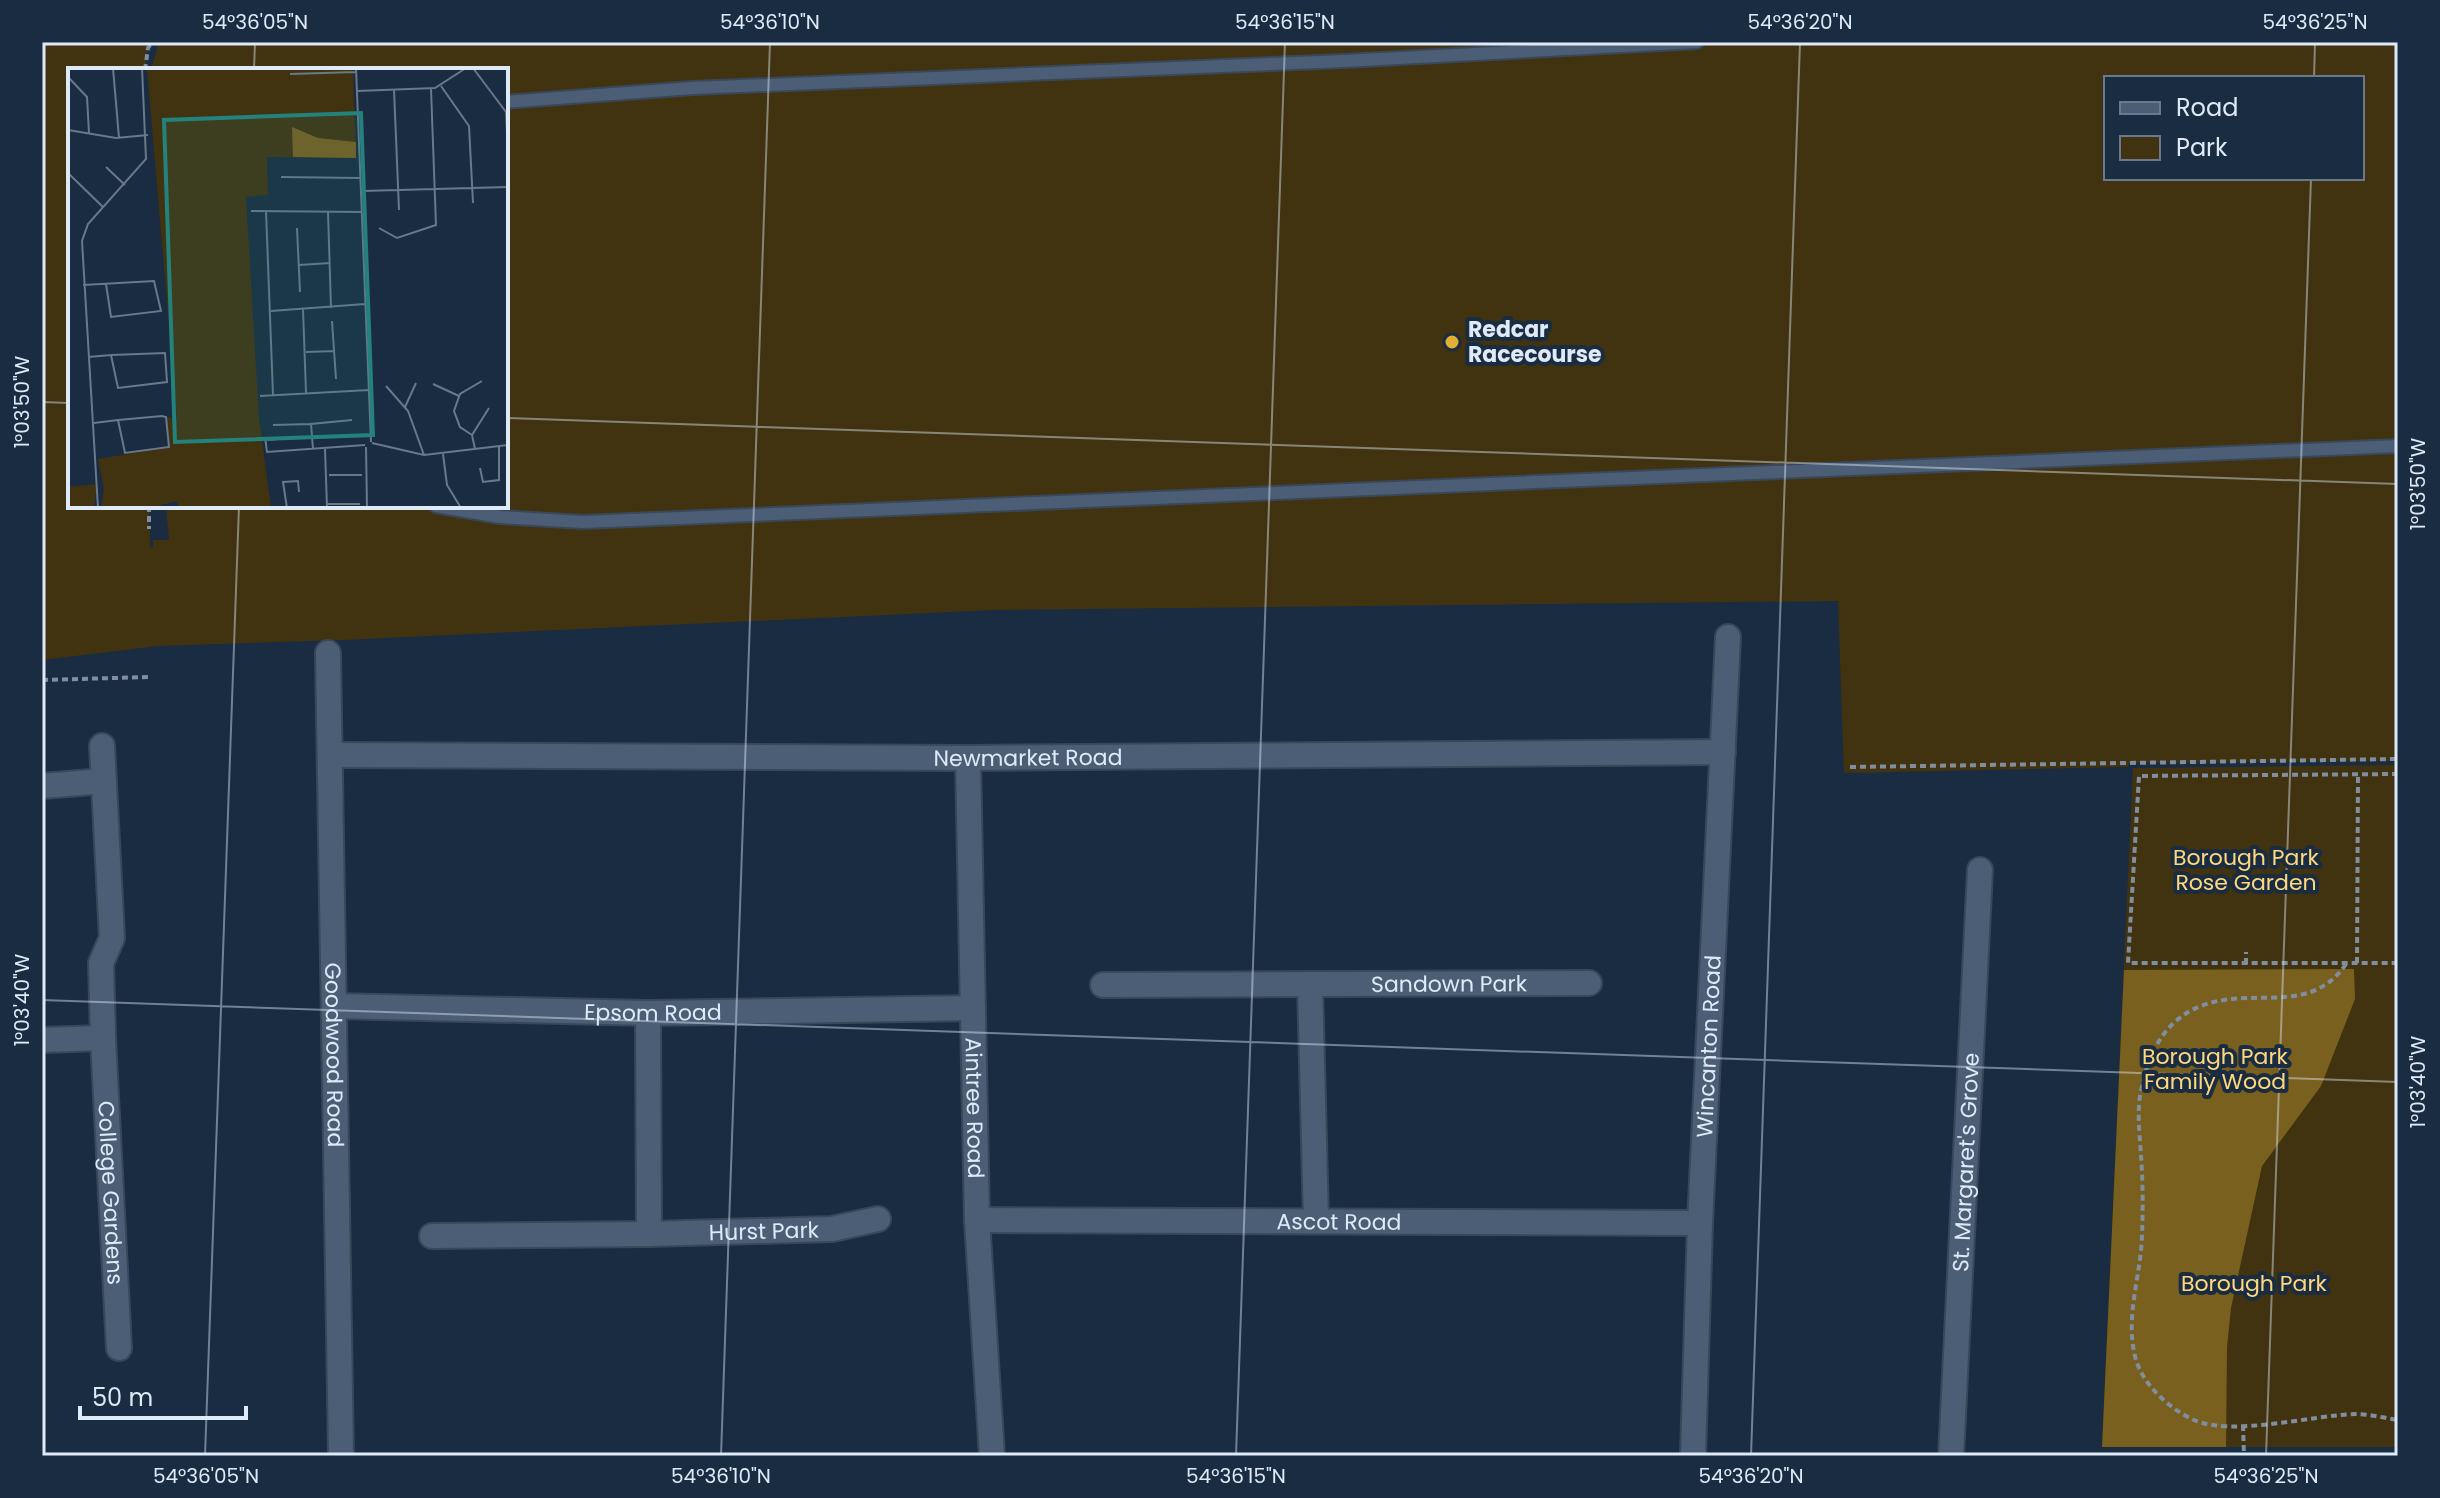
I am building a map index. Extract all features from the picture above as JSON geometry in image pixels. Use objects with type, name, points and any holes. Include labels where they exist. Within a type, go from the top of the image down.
[{"type":"street","name":"Wincanton Road","points":[[1693,1456],[1700,1223],[1728,637]]},
{"type":"street","name":"Goodwood Road","points":[[328,653],[341,1456]]},
{"type":"street","name":"College Gardens","points":[[102,746],[112,938],[101,963],[103,1038],[119,1348]]},
{"type":"street","name":"Newmarket Road","points":[[332,755],[968,758],[1723,752]]},
{"type":"street","name":"Aintree Road","points":[[968,758],[977,1220],[992,1456]]},
{"type":"street","points":[[42,786],[104,781]]},
{"type":"street","name":"St. Margaret's Grove","points":[[1951,1456],[1980,870]]},
{"type":"street","name":"Sandown Park","points":[[1103,985],[1589,983]]},
{"type":"street","points":[[1310,984],[1316,1221]]},
{"type":"street","name":"Epsom Road","points":[[335,1006],[648,1013],[973,1008]]},
{"type":"street","points":[[648,1013],[649,1234]]},
{"type":"street","points":[[42,1040],[103,1038]]},
{"type":"street","name":"Hurst Park","points":[[432,1236],[832,1229],[878,1219]]},
{"type":"street","name":"Ascot Road","points":[[977,1220],[1700,1223]]},
{"type":"lane","points":[[508,102],[693,88],[1344,61],[1697,42]]},
{"type":"lane","points":[[448,508],[500,517],[583,522],[2398,446]]},
{"type":"path","points":[[145,68],[152,42]]},
{"type":"path","points":[[149,508],[149,529]]},
{"type":"path","points":[[42,680],[150,677]]},
{"type":"path","points":[[1850,767],[2398,759]]},
{"type":"path","points":[[2357,963],[2358,774]]},
{"type":"path","points":[[2398,774],[2139,776],[2128,963],[2398,963]]},
{"type":"path","points":[[2246,952],[2246,964]]},
{"type":"path","points":[[2346,964],[2324,985],[2309,994],[2227,998],[2202,1004],[2165,1032],[2154,1047],[2139,1098],[2142,1237],[2132,1332],[2136,1360],[2149,1384],[2160,1396],[2193,1419],[2214,1424],[2243,1425],[2356,1414],[2398,1420]]},
{"type":"path","points":[[2243,1425],[2244,1456]]},
{"type":"green space","name":"Redcar Racecourse","points":[[42,42],[152,42],[145,68],[68,68],[68,508],[149,508],[150,548],[153,547],[153,540],[169,540],[166,508],[508,508],[508,68],[152,68],[159,42],[2398,42],[2398,761],[2129,763],[2128,767],[1844,773],[1838,601],[993,610],[158,646],[42,660]]},
{"type":"green space","name":"Borough Park","points":[[2398,765],[2398,1447],[2102,1447],[2133,768]]},
{"type":"green space","name":"Borough Park Family Wood","points":[[2354,969],[2355,999],[2321,1086],[2262,1166],[2231,1308],[2227,1347],[2226,1447],[2102,1447],[2124,970]]},
{"type":"place","name":"Redcar Racecourse","points":[[1452,342]]},
{"type":"park label","name":"Borough Park Rose Garden","points":[[2246,870]]}]
